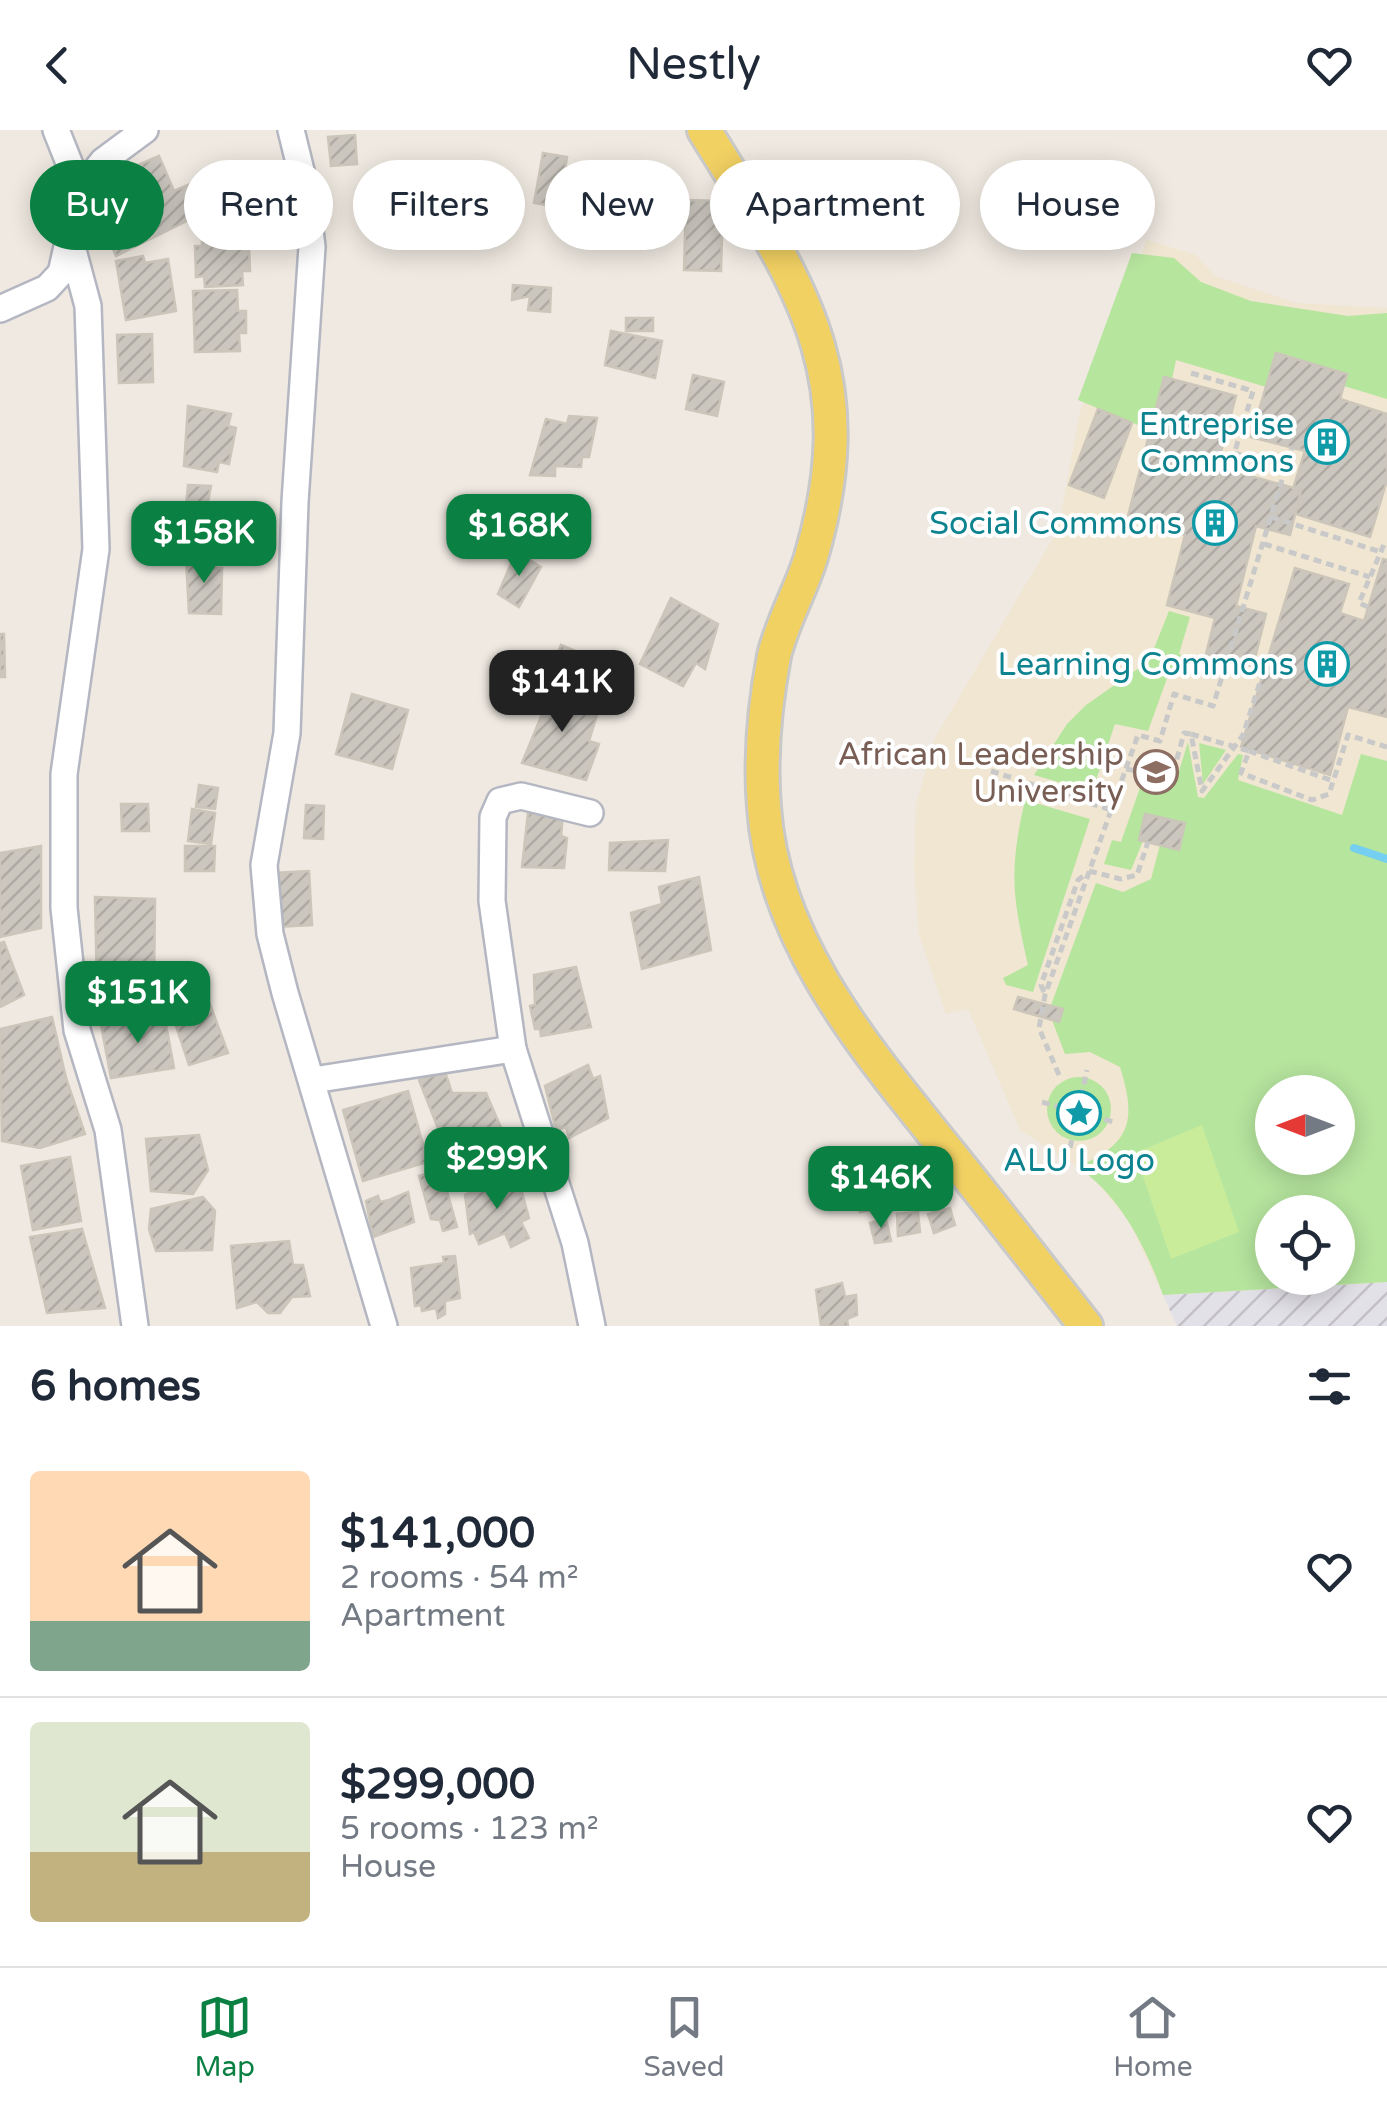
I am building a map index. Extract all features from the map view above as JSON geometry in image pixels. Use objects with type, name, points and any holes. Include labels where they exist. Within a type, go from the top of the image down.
[{"type":"main road","points":[[704,130],[807,308],[820,344],[834,422],[832,472],[810,558],[775,654],[765,728],[764,809],[782,889],[826,990],[877,1063],[1086,1326]]},
{"type":"street","points":[[56,130],[68,160]]},
{"type":"street","points":[[104,160],[145,130]]},
{"type":"street","points":[[291,130],[305,186],[312,247],[294,502],[287,733],[264,865],[270,934],[384,1326]]},
{"type":"street","points":[[0,309],[48,288],[61,273],[67,250]]},
{"type":"street","points":[[73,250],[88,306],[96,549],[64,774],[64,908],[77,1030],[108,1130],[135,1326]]},
{"type":"street","points":[[590,813],[521,796],[500,801],[493,817],[492,901],[513,1049],[575,1243],[592,1326]]},
{"type":"street","points":[[313,1080],[513,1049]]},
{"type":"path","points":[[1192,373],[1252,391],[1229,470]]},
{"type":"path","points":[[1059,1075],[1039,1028],[1045,995],[1138,735],[1160,741],[1174,694],[1213,706],[1292,447]]},
{"type":"path","points":[[1234,453],[1286,470]]},
{"type":"path","points":[[1271,517],[1381,552]]},
{"type":"path","points":[[1368,607],[1359,603],[1386,540]]},
{"type":"path","points":[[1264,544],[1370,577]]},
{"type":"path","points":[[1192,734],[1199,790],[1243,734],[1262,676]]},
{"type":"path","points":[[1126,769],[1172,777],[1184,732],[1333,781]]},
{"type":"path","points":[[1249,751],[1242,773],[1312,800],[1329,794],[1348,734],[1387,748]]},
{"type":"path","points":[[992,771],[1111,810]]},
{"type":"path","points":[[1089,872],[1121,879],[1137,875],[1148,842]]},
{"type":"path","points":[[1070,1148],[1087,1070]]},
{"type":"path","points":[[1042,1102],[1117,1122]]},
{"type":"shaded area","name":"African Leadership University","points":[[1155,242],[1196,255],[1215,276],[1296,303],[1387,308],[1387,1282],[1355,1284],[1355,1195],[1255,1195],[1255,1290],[1163,1295],[1128,1220],[1091,1176],[1020,1130],[968,1009],[946,1014],[919,935],[914,869],[916,805],[935,738],[1058,530],[1080,412],[1143,250],[1155,250]]},
{"type":"shaded area","points":[[1387,1282],[1387,1326],[1177,1326],[1163,1295],[1255,1290],[1255,1295],[1355,1295],[1355,1284]]},
{"type":"green space","points":[[1132,253],[1174,258],[1201,282],[1251,301],[1348,316],[1387,313],[1387,399],[1344,386],[1347,374],[1276,353],[1266,387],[1176,360],[1172,379],[1164,377],[1150,430],[1078,400]]},
{"type":"green space","points":[[1169,611],[1190,617],[1179,654],[1204,662],[1200,677],[1170,670],[1148,731],[1115,724],[1092,792],[1034,775],[1067,724],[1086,705],[1149,661]]},
{"type":"green space","points":[[1188,742],[1198,797],[1204,798],[1238,754],[1243,755],[1238,780],[1342,815],[1361,754],[1387,761],[1387,1282],[1355,1284],[1355,1195],[1255,1195],[1255,1290],[1163,1295],[1119,1207],[1077,1167],[1119,1139],[1125,1129],[1128,1102],[1120,1067],[1090,1052],[1065,1054],[1052,1020],[1059,1022],[1063,1009],[1051,1005],[1096,883],[1123,892],[1151,879],[1160,845],[1184,823],[1146,814],[1139,839],[1143,841],[1131,870],[1104,864],[1112,840],[1121,842],[1143,779],[1175,784]]},
{"type":"green space","points":[[1199,743],[1226,750],[1203,784]]},
{"type":"green space","points":[[1025,800],[1090,819],[1033,992],[1006,985],[1003,978],[1028,965],[1015,883],[1016,846]]},
{"type":"green space","points":[[1079,1077],[1101,1087],[1111,1109],[1101,1131],[1079,1141],[1057,1131],[1047,1109],[1057,1087]]},
{"type":"green space","points":[[1202,1125],[1239,1232],[1171,1259],[1135,1153]]},
{"type":"building","points":[[355,135],[357,160],[353,164],[333,166],[328,137]]},
{"type":"building","points":[[543,153],[567,157],[545,160],[545,205],[534,203]]},
{"type":"building","points":[[164,168],[174,191],[184,187],[184,222],[164,232]]},
{"type":"building","points":[[690,200],[710,201],[710,250],[722,250],[721,271],[684,270],[685,250],[690,250]]},
{"type":"building","points":[[195,250],[249,250],[250,271],[242,271],[243,285],[205,287],[204,276],[196,277]]},
{"type":"building","points":[[143,256],[145,263],[168,259],[176,311],[126,320],[116,261]]},
{"type":"building","points":[[513,285],[551,288],[550,312],[528,310],[530,296],[512,300]]},
{"type":"building","points":[[237,290],[238,311],[246,311],[246,333],[239,333],[240,351],[195,352],[193,291]]},
{"type":"building","points":[[626,318],[653,318],[653,331],[626,331]]},
{"type":"building","points":[[611,331],[662,341],[655,378],[605,365]]},
{"type":"building","points":[[152,334],[153,382],[119,383],[117,335]]},
{"type":"building","name":"Entreprise Commons","points":[[1276,353],[1347,374],[1340,399],[1387,414],[1387,480],[1370,537],[1286,511],[1305,451],[1251,437]]},
{"type":"building","points":[[693,375],[724,382],[717,416],[686,409]]},
{"type":"building","name":"Social Commons","points":[[1164,377],[1236,396],[1217,467],[1301,490],[1290,535],[1256,526],[1236,606],[1266,614],[1253,666],[1206,654],[1215,618],[1167,605],[1185,535],[1127,520]]},
{"type":"building","points":[[188,406],[231,414],[228,426],[236,428],[229,464],[219,462],[217,472],[184,466]]},
{"type":"building","points":[[1098,409],[1132,423],[1104,498],[1069,485]]},
{"type":"building","points":[[569,416],[597,418],[589,457],[582,457],[581,467],[555,466],[555,476],[530,475],[546,419],[567,424]]},
{"type":"building","points":[[188,485],[211,486],[208,502],[221,504],[216,545],[183,539]]},
{"type":"building","points":[[538,505],[564,520],[548,548],[525,535]]},
{"type":"building","points":[[516,552],[541,567],[519,607],[498,594]]},
{"type":"building","points":[[186,558],[214,559],[214,568],[222,568],[221,614],[189,613]]},
{"type":"building","name":"Learning Commons","points":[[1383,559],[1387,560],[1387,717],[1348,707],[1330,775],[1241,747],[1295,568],[1349,584],[1340,613],[1364,621]]},
{"type":"building","points":[[671,598],[718,624],[705,669],[696,663],[683,686],[640,664]]},
{"type":"building","points":[[0,634],[4,634],[5,677],[0,677]]},
{"type":"building","points":[[561,645],[580,653],[575,665],[556,657]]},
{"type":"building","points":[[583,655],[595,661],[589,673],[577,668]]},
{"type":"building","points":[[538,683],[583,702],[579,710],[597,715],[589,741],[599,744],[586,780],[522,763],[545,707],[531,699]]},
{"type":"building","points":[[352,694],[408,710],[392,769],[336,754]]},
{"type":"building","points":[[199,785],[218,788],[215,809],[196,807]]},
{"type":"building","points":[[121,804],[148,804],[149,831],[122,831]]},
{"type":"building","points":[[306,805],[324,806],[323,839],[304,838]]},
{"type":"building","points":[[192,809],[215,813],[211,844],[188,841]]},
{"type":"building","points":[[528,813],[563,814],[561,836],[567,838],[564,868],[522,867]]},
{"type":"building","points":[[1145,814],[1185,823],[1179,850],[1139,840]]},
{"type":"building","points":[[668,840],[665,871],[609,870],[610,843]]},
{"type":"building","points":[[41,846],[41,928],[0,937],[0,853]]},
{"type":"building","points":[[185,846],[215,846],[214,871],[185,871]]},
{"type":"building","points":[[309,871],[312,925],[277,927],[274,873]]},
{"type":"building","points":[[699,877],[711,950],[642,969],[631,913],[662,904],[659,887]]},
{"type":"building","points":[[95,897],[155,899],[154,988],[127,999],[104,1002],[97,991]]},
{"type":"building","points":[[4,942],[24,995],[0,1007],[0,943]]},
{"type":"building","points":[[576,967],[591,1027],[541,1036],[540,1029],[535,1029],[530,1006],[535,1005],[534,975]]},
{"type":"building","points":[[1018,997],[1063,1009],[1059,1022],[1014,1009]]},
{"type":"building","points":[[208,999],[228,1053],[189,1065],[170,1008]]},
{"type":"building","points":[[164,1014],[174,1068],[111,1078],[101,1025]]},
{"type":"building","points":[[52,1017],[66,1078],[85,1134],[40,1148],[2,1141],[0,1029]]},
{"type":"building","points":[[588,1065],[593,1079],[600,1076],[608,1118],[569,1138],[566,1127],[556,1130],[545,1086]]},
{"type":"building","points":[[445,1072],[452,1093],[486,1093],[502,1130],[449,1156],[419,1080]]},
{"type":"building","points":[[408,1091],[428,1162],[363,1181],[343,1110]]},
{"type":"building","points":[[199,1135],[208,1170],[193,1194],[151,1191],[146,1139]]},
{"type":"building","points":[[70,1157],[81,1221],[33,1230],[21,1166]]},
{"type":"building","points":[[884,1166],[890,1207],[860,1212],[853,1172]]},
{"type":"building","points":[[441,1170],[457,1227],[443,1231],[440,1220],[431,1219],[419,1176]]},
{"type":"building","points":[[510,1173],[515,1190],[521,1189],[529,1218],[521,1222],[529,1238],[511,1247],[505,1233],[479,1244],[474,1232],[470,1234],[465,1195]]},
{"type":"building","points":[[408,1192],[414,1222],[373,1237],[366,1201],[378,1196],[380,1202]]},
{"type":"building","points":[[203,1197],[215,1211],[212,1250],[156,1251],[149,1229],[151,1209]]},
{"type":"building","points":[[950,1208],[955,1225],[934,1233],[928,1214]]},
{"type":"building","points":[[918,1212],[920,1232],[898,1236],[897,1214]]},
{"type":"building","points":[[886,1219],[891,1241],[875,1243],[870,1223]]},
{"type":"building","points":[[82,1229],[105,1308],[47,1313],[30,1237]]},
{"type":"building","points":[[289,1241],[293,1265],[303,1265],[310,1296],[292,1297],[280,1313],[268,1313],[257,1302],[237,1308],[231,1246]]},
{"type":"building","points":[[455,1256],[460,1298],[445,1301],[445,1314],[438,1318],[436,1308],[422,1311],[421,1305],[415,1306],[411,1268],[444,1263],[443,1257]]},
{"type":"building","points":[[842,1283],[845,1297],[856,1295],[857,1315],[847,1319],[848,1326],[821,1326],[816,1290]]},
{"type":"waterway","points":[[1354,848],[1387,859]]},
{"type":"place","name":"Entreprise Commons","points":[[1327,442]]},
{"type":"place","name":"Social Commons","points":[[1215,523]]},
{"type":"place","name":"Learning Commons","points":[[1327,664]]},
{"type":"place","name":"African Leadership University","points":[[1156,772]]},
{"type":"place","name":"ALU Logo","points":[[1079,1113]]}]
